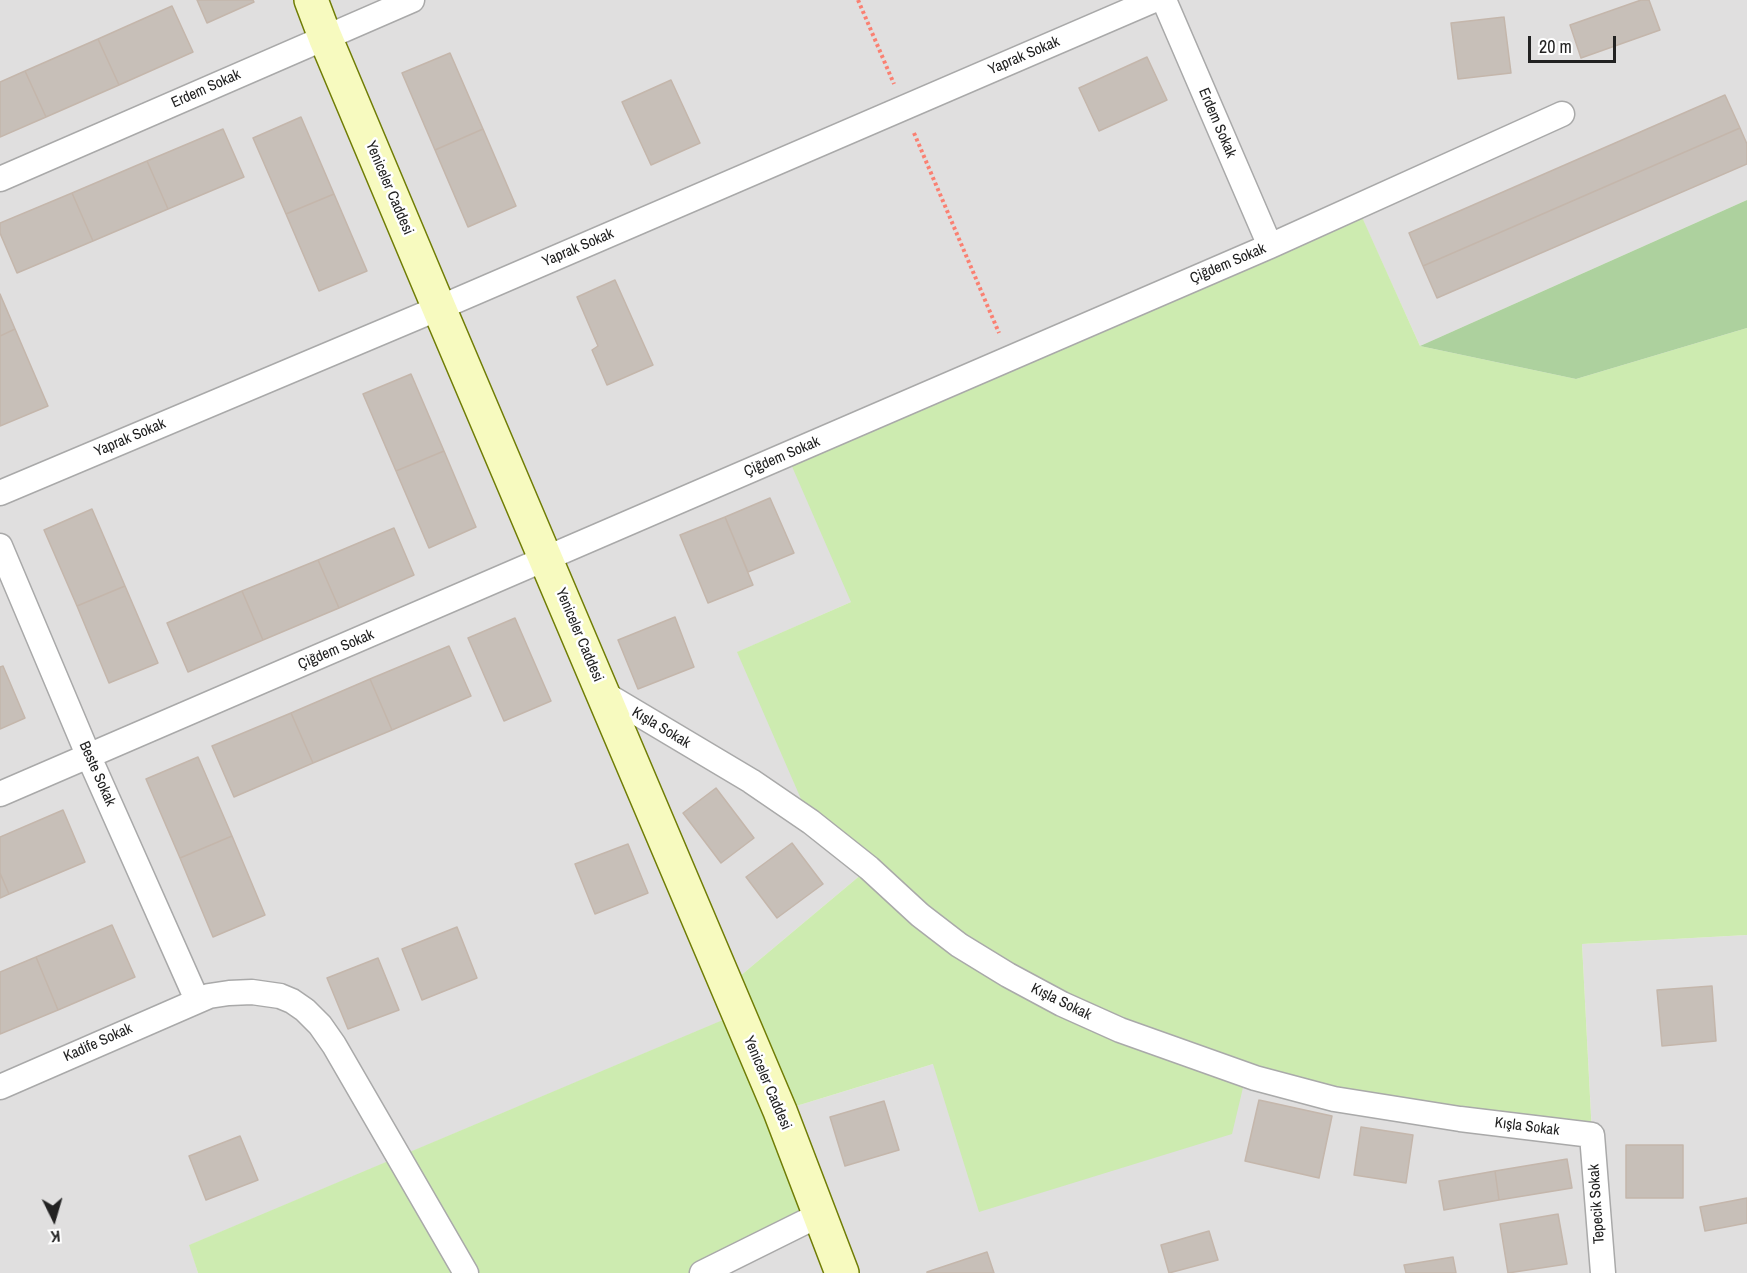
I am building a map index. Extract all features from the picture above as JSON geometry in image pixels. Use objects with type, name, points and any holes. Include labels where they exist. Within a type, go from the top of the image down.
[{"type":"street","name":"Yeniceler Caddesi","points":[[311,0],[439,308],[605,694],[780,1111],[842,1273]]},
{"type":"street","name":"Erdem Sokak","points":[[0,179],[412,0]]},
{"type":"street","name":"Yaprak Sokak","points":[[0,493],[439,308],[1154,0]]},
{"type":"street","name":"Erdem Sokak","points":[[1164,0],[1270,246]]},
{"type":"street","name":"Çiğdem Sokak","points":[[0,794],[1270,246],[1562,114]]},
{"type":"street","name":"Beste Sokak","points":[[0,546],[89,757],[197,1000]]},
{"type":"street","name":"Kışla Sokak","points":[[605,694],[751,782],[811,822],[869,868],[920,915],[959,945],[1062,1004],[1120,1030],[1255,1078],[1334,1099],[1461,1119],[1592,1135]]},
{"type":"street","name":"Kadife Sokak","points":[[0,1087],[197,1000],[229,993],[252,992],[292,1000],[320,1025],[334,1044],[466,1273]]},
{"type":"street","name":"Tepecik Sokak","points":[[1592,1135],[1602,1273]]},
{"type":"street","points":[[702,1273],[819,1215]]},
{"type":"path","points":[[858,0],[1010,358]]},
{"type":"shaded area","points":[[0,0],[1747,0],[1747,200],[1420,346],[1357,207],[851,602],[738,652],[869,868],[727,987],[738,1014],[190,1245],[198,1273],[0,1273]]},
{"type":"shaded area","points":[[1747,935],[1747,1273],[702,1273],[780,1111],[933,1064],[1246,1074],[1592,1134],[1582,944]]},
{"type":"green space","points":[[1747,200],[1747,328],[1576,379],[1420,346]]},
{"type":"green space","points":[[1357,206],[1420,346],[1576,379],[1747,328],[1747,935],[1582,944],[1592,1135],[1246,1075],[1232,1134],[979,1212],[933,1064],[780,1111],[819,1215],[702,1273],[198,1273],[189,1245],[737,1014],[727,987],[869,868],[811,822],[737,652],[851,602],[787,455]]},
{"type":"building","points":[[197,0],[253,0],[254,2],[207,23]]},
{"type":"building","points":[[1641,0],[1649,0],[1660,30],[1581,58],[1570,25]]},
{"type":"building","points":[[172,6],[193,52],[119,85],[98,39]]},
{"type":"building","points":[[1504,17],[1511,73],[1458,79],[1451,23]]},
{"type":"building","points":[[98,39],[119,85],[46,117],[25,71]]},
{"type":"building","points":[[450,53],[483,129],[435,150],[402,73]]},
{"type":"building","points":[[1147,57],[1167,100],[1099,131],[1079,88]]},
{"type":"building","points":[[25,71],[46,117],[0,137],[0,82]]},
{"type":"building","points":[[671,80],[700,143],[651,165],[622,102]]},
{"type":"building","points":[[1725,95],[1740,128],[1423,266],[1409,233]]},
{"type":"building","points":[[301,117],[334,194],[286,214],[253,138]]},
{"type":"building","points":[[1740,128],[1747,144],[1747,164],[1437,298],[1423,266]]},
{"type":"building","points":[[223,129],[244,177],[168,209],[147,161]]},
{"type":"building","points":[[483,129],[516,206],[468,227],[435,150]]},
{"type":"building","points":[[147,161],[168,209],[93,241],[72,193]]},
{"type":"building","points":[[72,193],[93,241],[17,273],[0,233],[0,223]]},
{"type":"building","points":[[334,194],[367,271],[319,291],[286,214]]},
{"type":"building","points":[[615,280],[653,365],[607,385],[592,350],[598,346],[577,297]]},
{"type":"building","points":[[0,294],[15,329],[0,336]]},
{"type":"building","points":[[15,329],[48,406],[0,426],[0,336]]},
{"type":"building","points":[[411,374],[444,451],[396,471],[363,394]]},
{"type":"building","points":[[444,451],[476,527],[429,548],[396,471]]},
{"type":"building","points":[[770,498],[794,553],[748,572],[725,517]]},
{"type":"building","points":[[92,509],[125,586],[77,606],[44,530]]},
{"type":"building","points":[[725,517],[753,585],[708,603],[680,535]]},
{"type":"building","points":[[394,528],[414,575],[339,608],[318,560]]},
{"type":"building","points":[[318,560],[339,608],[263,640],[242,591]]},
{"type":"building","points":[[125,586],[158,663],[109,683],[77,606]]},
{"type":"building","points":[[242,591],[263,640],[188,672],[167,623]]},
{"type":"building","points":[[675,617],[694,667],[638,689],[618,640]]},
{"type":"building","points":[[515,618],[551,701],[504,721],[468,638]]},
{"type":"building","points":[[449,646],[471,696],[392,730],[370,679]]},
{"type":"building","points":[[3,666],[25,718],[0,729],[0,667]]},
{"type":"building","points":[[370,679],[392,730],[313,763],[291,713]]},
{"type":"building","points":[[291,713],[313,763],[234,797],[212,746]]},
{"type":"building","points":[[198,757],[232,836],[180,858],[146,779]]},
{"type":"building","points":[[716,788],[754,838],[721,863],[683,813]]},
{"type":"building","points":[[63,810],[85,862],[9,894],[0,873],[0,837]]},
{"type":"building","points":[[232,836],[265,915],[213,937],[180,858]]},
{"type":"building","points":[[792,843],[823,884],[777,918],[746,877]]},
{"type":"building","points":[[628,844],[648,893],[595,914],[575,864]]},
{"type":"building","points":[[0,873],[9,894],[0,898]]},
{"type":"building","points":[[112,925],[135,977],[58,1010],[36,957]]},
{"type":"building","points":[[457,927],[477,978],[422,1000],[402,949]]},
{"type":"building","points":[[36,957],[58,1010],[0,1034],[0,972]]},
{"type":"building","points":[[378,958],[399,1010],[348,1029],[327,978]]},
{"type":"building","points":[[1712,986],[1716,1041],[1662,1046],[1657,990]]},
{"type":"building","points":[[1259,1100],[1332,1116],[1319,1178],[1245,1161]]},
{"type":"building","points":[[884,1101],[899,1150],[845,1166],[830,1117]]},
{"type":"building","points":[[1361,1127],[1413,1135],[1406,1183],[1354,1175]]},
{"type":"building","points":[[240,1136],[258,1180],[206,1200],[189,1156]]},
{"type":"building","points":[[1626,1145],[1683,1145],[1683,1198],[1626,1198]]},
{"type":"building","points":[[1567,1159],[1572,1188],[1499,1200],[1495,1171]]},
{"type":"building","points":[[1495,1171],[1499,1200],[1444,1210],[1439,1181]]},
{"type":"building","points":[[1747,1198],[1747,1223],[1705,1231],[1700,1207]]},
{"type":"building","points":[[1558,1214],[1567,1264],[1508,1273],[1500,1224]]},
{"type":"building","points":[[1209,1231],[1218,1260],[1169,1273],[1161,1245]]},
{"type":"building","points":[[987,1252],[994,1273],[927,1273],[927,1272]]},
{"type":"building","points":[[1453,1257],[1456,1273],[1406,1273],[1404,1265]]}]
